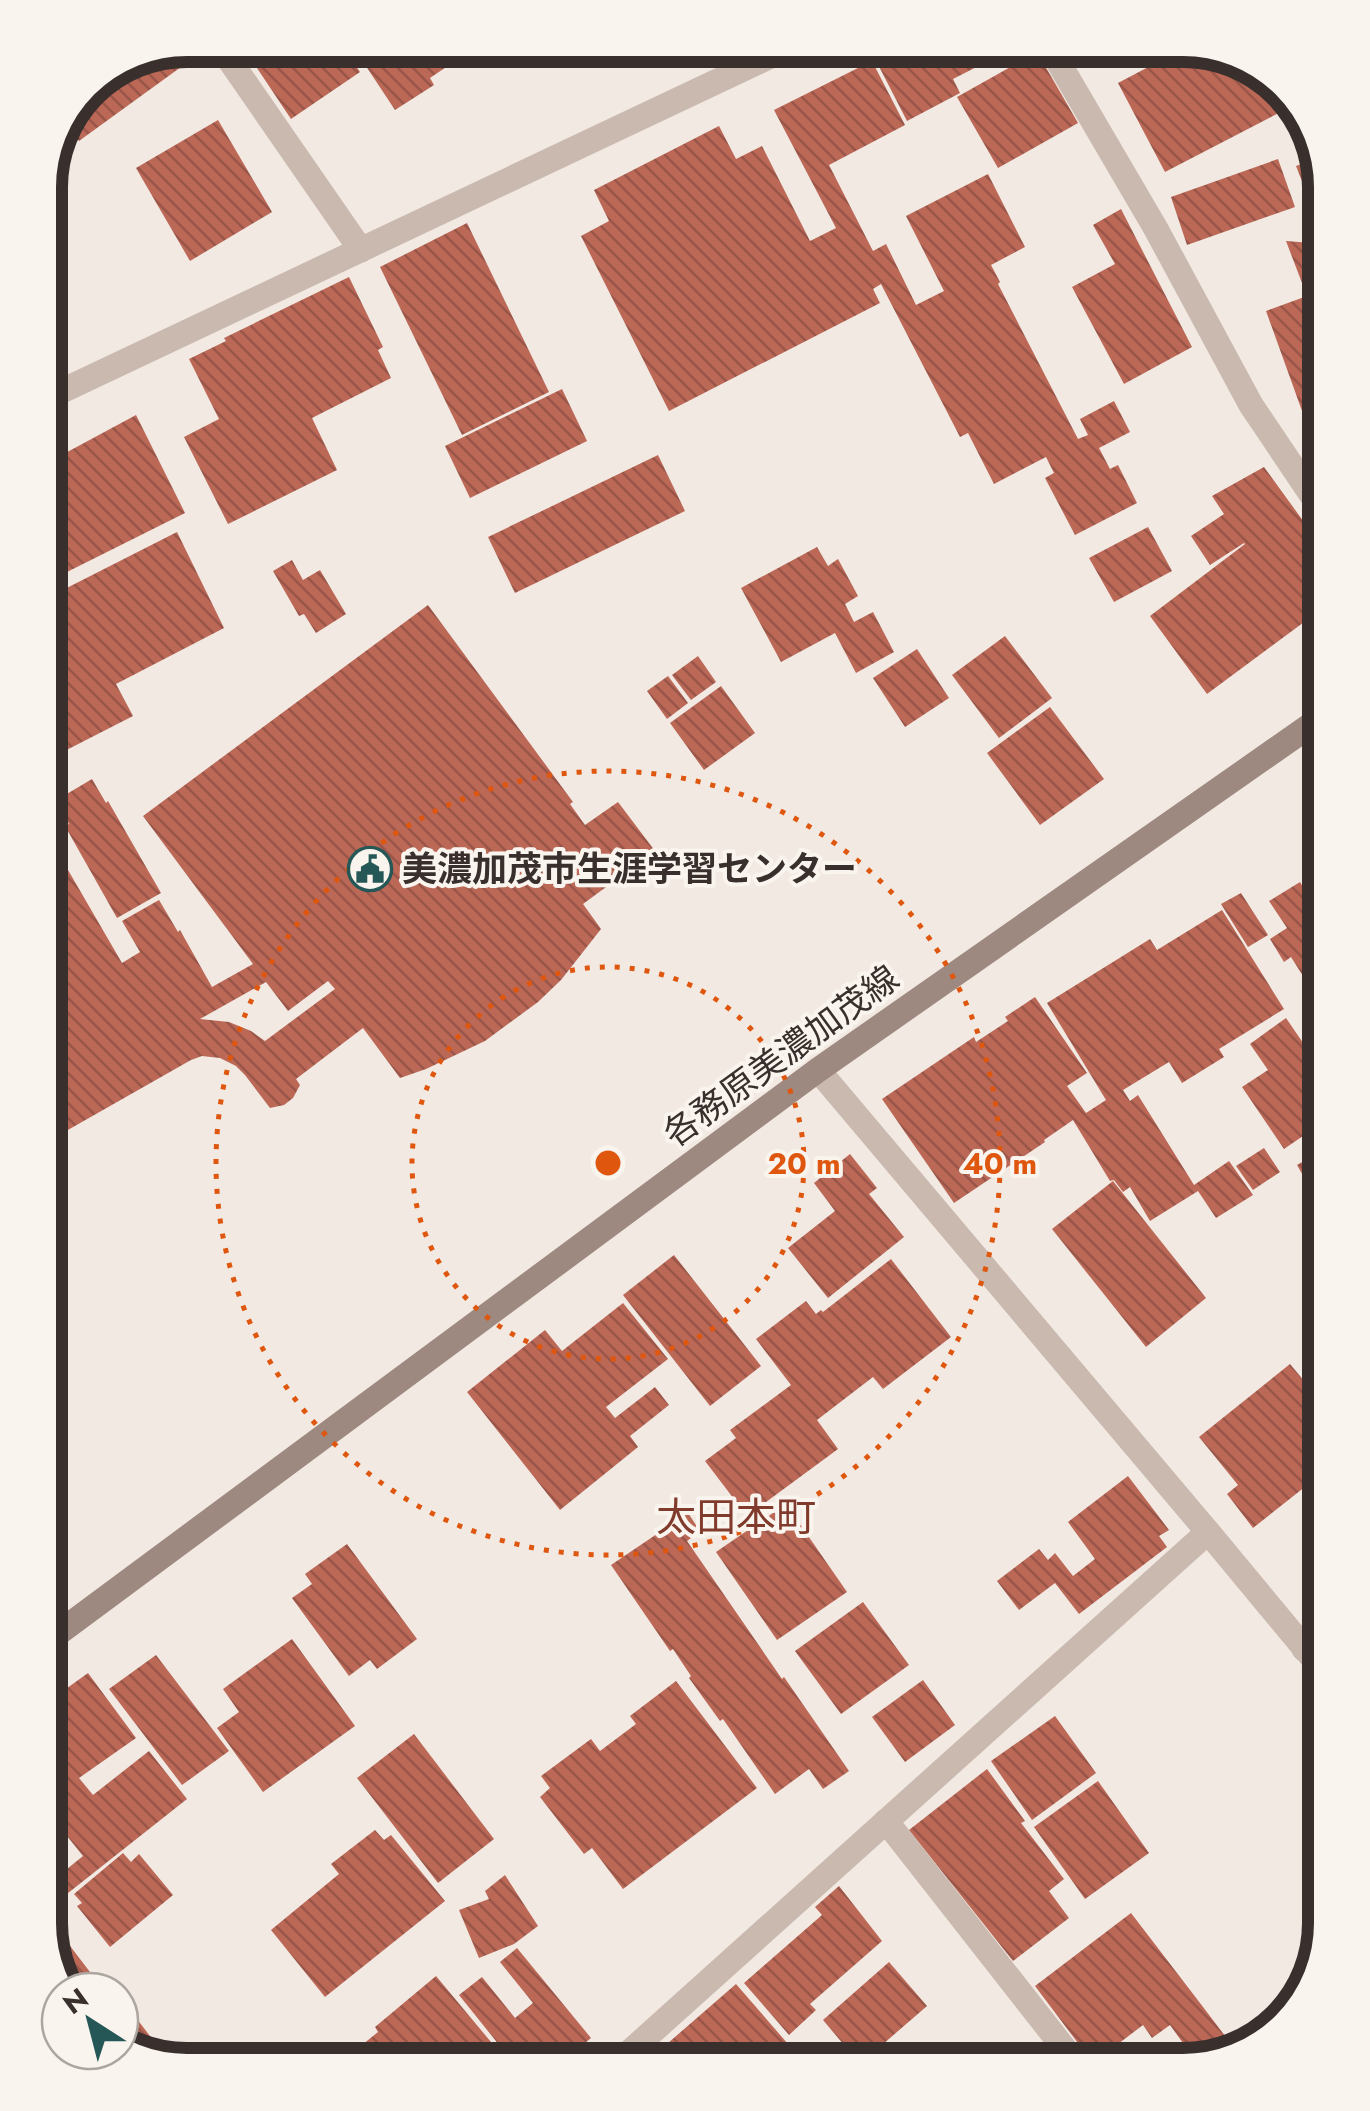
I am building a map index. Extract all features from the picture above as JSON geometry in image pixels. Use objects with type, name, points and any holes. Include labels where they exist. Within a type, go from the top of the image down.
[{"type":"main road","name":"各務原美濃加茂線","points":[[63,1630],[818,1070],[1308,727]]},
{"type":"street","points":[[231,63],[361,250]]},
{"type":"street","points":[[63,391],[756,63]]},
{"type":"street","points":[[1059,63],[1156,229],[1251,405],[1308,489]]},
{"type":"street","points":[[818,1070],[1208,1532],[1308,1633]]},
{"type":"street","points":[[634,2048],[1208,1532]]},
{"type":"street","points":[[886,1821],[1064,2048]]},
{"type":"building","points":[[186,63],[79,141],[74,134],[83,118],[118,83],[163,65]]},
{"type":"building","points":[[254,63],[354,63],[360,72],[291,119]]},
{"type":"building","points":[[364,63],[452,63],[430,78],[434,85],[395,110]]},
{"type":"building","points":[[873,63],[905,125],[829,165],[873,251],[886,244],[916,305],[944,291],[906,216],[988,174],[1025,247],[991,265],[998,284],[1078,439],[1088,435],[1080,419],[1114,401],[1130,432],[1099,448],[1110,469],[1118,465],[1137,503],[1075,535],[1045,478],[1054,473],[1046,457],[994,484],[968,433],[960,437],[881,284],[873,289],[880,303],[669,411],[581,236],[609,221],[594,190],[719,126],[736,159],[762,146],[810,241],[836,228],[774,110]]},
{"type":"building","points":[[877,63],[984,63],[953,79],[960,93],[907,121]]},
{"type":"building","points":[[1017,63],[1043,63],[1078,123],[998,168],[957,97]]},
{"type":"building","points":[[1156,63],[1215,67],[1259,88],[1282,111],[1165,172],[1118,83]]},
{"type":"building","points":[[218,120],[272,212],[190,261],[136,168]]},
{"type":"building","points":[[1278,159],[1295,207],[1187,245],[1171,197]]},
{"type":"building","points":[[1304,163],[1308,196],[1296,166]]},
{"type":"building","points":[[1121,209],[1192,347],[1124,384],[1072,287],[1115,264],[1093,225]]},
{"type":"building","points":[[467,223],[549,392],[462,435],[380,267]]},
{"type":"building","points":[[1286,241],[1308,243],[1308,428],[1266,311],[1307,296]]},
{"type":"building","points":[[349,277],[383,347],[378,350],[391,378],[312,418],[337,470],[228,524],[184,437],[219,419],[189,359]]},
{"type":"building","points":[[562,389],[587,441],[470,498],[445,446]]},
{"type":"building","points":[[136,415],[185,513],[63,574],[63,454]]},
{"type":"building","points":[[658,455],[685,511],[515,593],[488,537]]},
{"type":"building","points":[[1264,467],[1308,528],[1308,619],[1207,694],[1150,616],[1245,544],[1210,565],[1191,536],[1224,514],[1212,496]]},
{"type":"building","points":[[1148,527],[1172,571],[1114,602],[1089,558]]},
{"type":"building","points":[[177,532],[224,628],[116,684],[133,716],[63,752],[63,590]]},
{"type":"building","points":[[817,547],[828,566],[838,559],[858,596],[845,604],[854,622],[873,612],[894,652],[856,673],[835,633],[781,662],[741,588]]},
{"type":"building","points":[[292,560],[303,580],[320,570],[346,614],[316,633],[304,614],[299,616],[273,571]]},
{"type":"building","name":"美濃加茂市生涯学習センター","points":[[428,605],[573,802],[570,804],[585,825],[618,802],[655,851],[583,904],[601,929],[561,980],[485,1041],[400,1078],[363,1028],[296,1079],[300,1085],[293,1098],[270,1108],[236,1066],[220,1058],[202,1056],[63,1133],[63,861],[122,963],[140,952],[122,921],[159,900],[212,987],[253,964],[143,816]],"holes":[[[328,981],[335,989],[265,1041],[229,1022],[200,1019],[266,982],[288,1011]]]},
{"type":"building","points":[[1005,636],[1052,698],[999,738],[952,675]]},
{"type":"building","points":[[917,649],[949,698],[905,727],[873,678]]},
{"type":"building","points":[[698,656],[716,682],[691,700],[672,675]]},
{"type":"building","points":[[668,676],[688,703],[667,719],[647,691]]},
{"type":"building","points":[[721,686],[755,733],[704,770],[670,723]]},
{"type":"building","points":[[1050,707],[1104,779],[1040,825],[987,753]]},
{"type":"building","points":[[92,779],[161,893],[117,918],[65,826],[69,824],[63,818],[63,796]]},
{"type":"building","points":[[1300,882],[1308,895],[1308,984],[1291,957],[1284,962],[1270,939],[1287,928],[1269,901]]},
{"type":"building","points":[[1241,893],[1268,935],[1248,947],[1221,904]]},
{"type":"building","points":[[1222,910],[1284,1009],[1219,1049],[1224,1057],[1182,1083],[1169,1062],[1123,1090],[1130,1101],[1138,1095],[1194,1185],[1229,1161],[1253,1195],[1216,1218],[1198,1191],[1150,1221],[1130,1187],[1123,1192],[1114,1180],[1110,1181],[1073,1120],[954,1203],[882,1099],[974,1037],[976,1042],[1008,1021],[1005,1017],[1035,997],[1087,1073],[1067,1086],[1086,1113],[1106,1100],[1047,1003],[1150,939],[1157,950]]},
{"type":"building","points":[[1286,1018],[1308,1050],[1308,1133],[1284,1149],[1242,1087],[1268,1070],[1250,1044]]},
{"type":"building","points":[[1264,1148],[1280,1172],[1253,1190],[1236,1166]]},
{"type":"building","points":[[850,1154],[877,1188],[869,1194],[904,1237],[828,1298],[788,1248],[835,1211],[814,1183]]},
{"type":"building","points":[[1308,1159],[1308,1184],[1297,1165]]},
{"type":"building","points":[[1113,1181],[1206,1298],[1146,1347],[1052,1229]]},
{"type":"building","points":[[674,1255],[761,1366],[710,1406],[623,1295]]},
{"type":"building","points":[[891,1259],[951,1337],[883,1389],[873,1377],[817,1420],[838,1449],[747,1516],[705,1461],[736,1438],[730,1430],[791,1385],[756,1339],[806,1301],[816,1314],[823,1312]]},
{"type":"building","points":[[623,1303],[668,1359],[606,1407],[615,1418],[655,1387],[669,1405],[630,1436],[638,1447],[560,1510],[467,1392],[545,1330],[562,1351]]},
{"type":"building","points":[[1290,1364],[1308,1386],[1308,1484],[1253,1528],[1227,1494],[1238,1485],[1199,1437]]},
{"type":"building","points":[[1128,1476],[1169,1530],[1159,1536],[1167,1547],[1079,1614],[1055,1583],[1019,1610],[997,1581],[1039,1549],[1048,1560],[1055,1553],[1073,1576],[1095,1559],[1068,1522]]},
{"type":"building","points":[[786,1504],[847,1592],[777,1640],[716,1552]]},
{"type":"building","points":[[688,1513],[700,1531],[687,1541],[849,1771],[823,1789],[809,1769],[775,1794],[611,1565]]},
{"type":"building","points":[[347,1544],[417,1639],[377,1669],[370,1660],[349,1676],[292,1598],[312,1584],[305,1574]]},
{"type":"building","points":[[863,1602],[909,1665],[841,1714],[795,1651]]},
{"type":"building","points":[[292,1639],[355,1726],[263,1792],[217,1728],[239,1712],[223,1689]]},
{"type":"building","points":[[156,1655],[229,1751],[182,1785],[109,1689]]},
{"type":"building","points":[[88,1673],[136,1738],[79,1778],[93,1795],[149,1751],[187,1799],[63,1897],[63,1872],[83,1856],[67,1836],[63,1839],[63,1691]]},
{"type":"building","points":[[923,1680],[955,1725],[905,1762],[872,1717]]},
{"type":"building","points":[[676,1681],[757,1788],[623,1889],[592,1848],[584,1854],[540,1797],[550,1788],[541,1776],[591,1739],[600,1751],[636,1724],[630,1716]]},
{"type":"building","points":[[1055,1716],[1096,1773],[1032,1820],[991,1761]]},
{"type":"building","points":[[414,1734],[494,1839],[438,1883],[357,1778]]},
{"type":"building","points":[[987,1769],[1025,1821],[1021,1823],[1064,1879],[1049,1891],[1069,1918],[1013,1961],[909,1830]]},
{"type":"building","points":[[1098,1781],[1149,1853],[1085,1899],[1034,1827]]},
{"type":"building","points":[[375,1830],[384,1840],[391,1835],[445,1901],[325,1997],[271,1930],[339,1874],[331,1864]]},
{"type":"building","points":[[123,1853],[131,1862],[139,1854],[173,1895],[110,1947],[77,1906],[82,1903],[74,1894]]},
{"type":"building","points":[[505,1875],[538,1926],[514,1944],[479,1958],[459,1910],[489,1899],[485,1891]]},
{"type":"building","points":[[839,1886],[882,1941],[810,2004],[816,2010],[789,2035],[744,1983],[822,1915],[815,1907]]},
{"type":"building","points":[[1131,1913],[1228,2040],[1186,2048],[1170,2025],[1152,2038],[1143,2025],[1113,2048],[1082,2048],[1035,1986]]},
{"type":"building","points":[[67,1942],[89,1971],[72,1971]]},
{"type":"building","points":[[517,1948],[591,2038],[579,2048],[502,2048],[459,1995],[482,1977],[515,2018],[533,2003],[500,1962]]},
{"type":"building","points":[[889,1962],[927,2006],[878,2048],[847,2048],[823,2020]]},
{"type":"building","points":[[436,1976],[496,2048],[358,2048],[378,2032],[375,2027]]},
{"type":"building","points":[[736,1984],[791,2048],[662,2048]]},
{"type":"building","points":[[140,2023],[150,2036],[140,2039]]},
{"type":"place","name":"美濃加茂市生涯学習センター","points":[[370,869]]},
{"type":"district","name":"太田本町","points":[[736,1517]]}]
